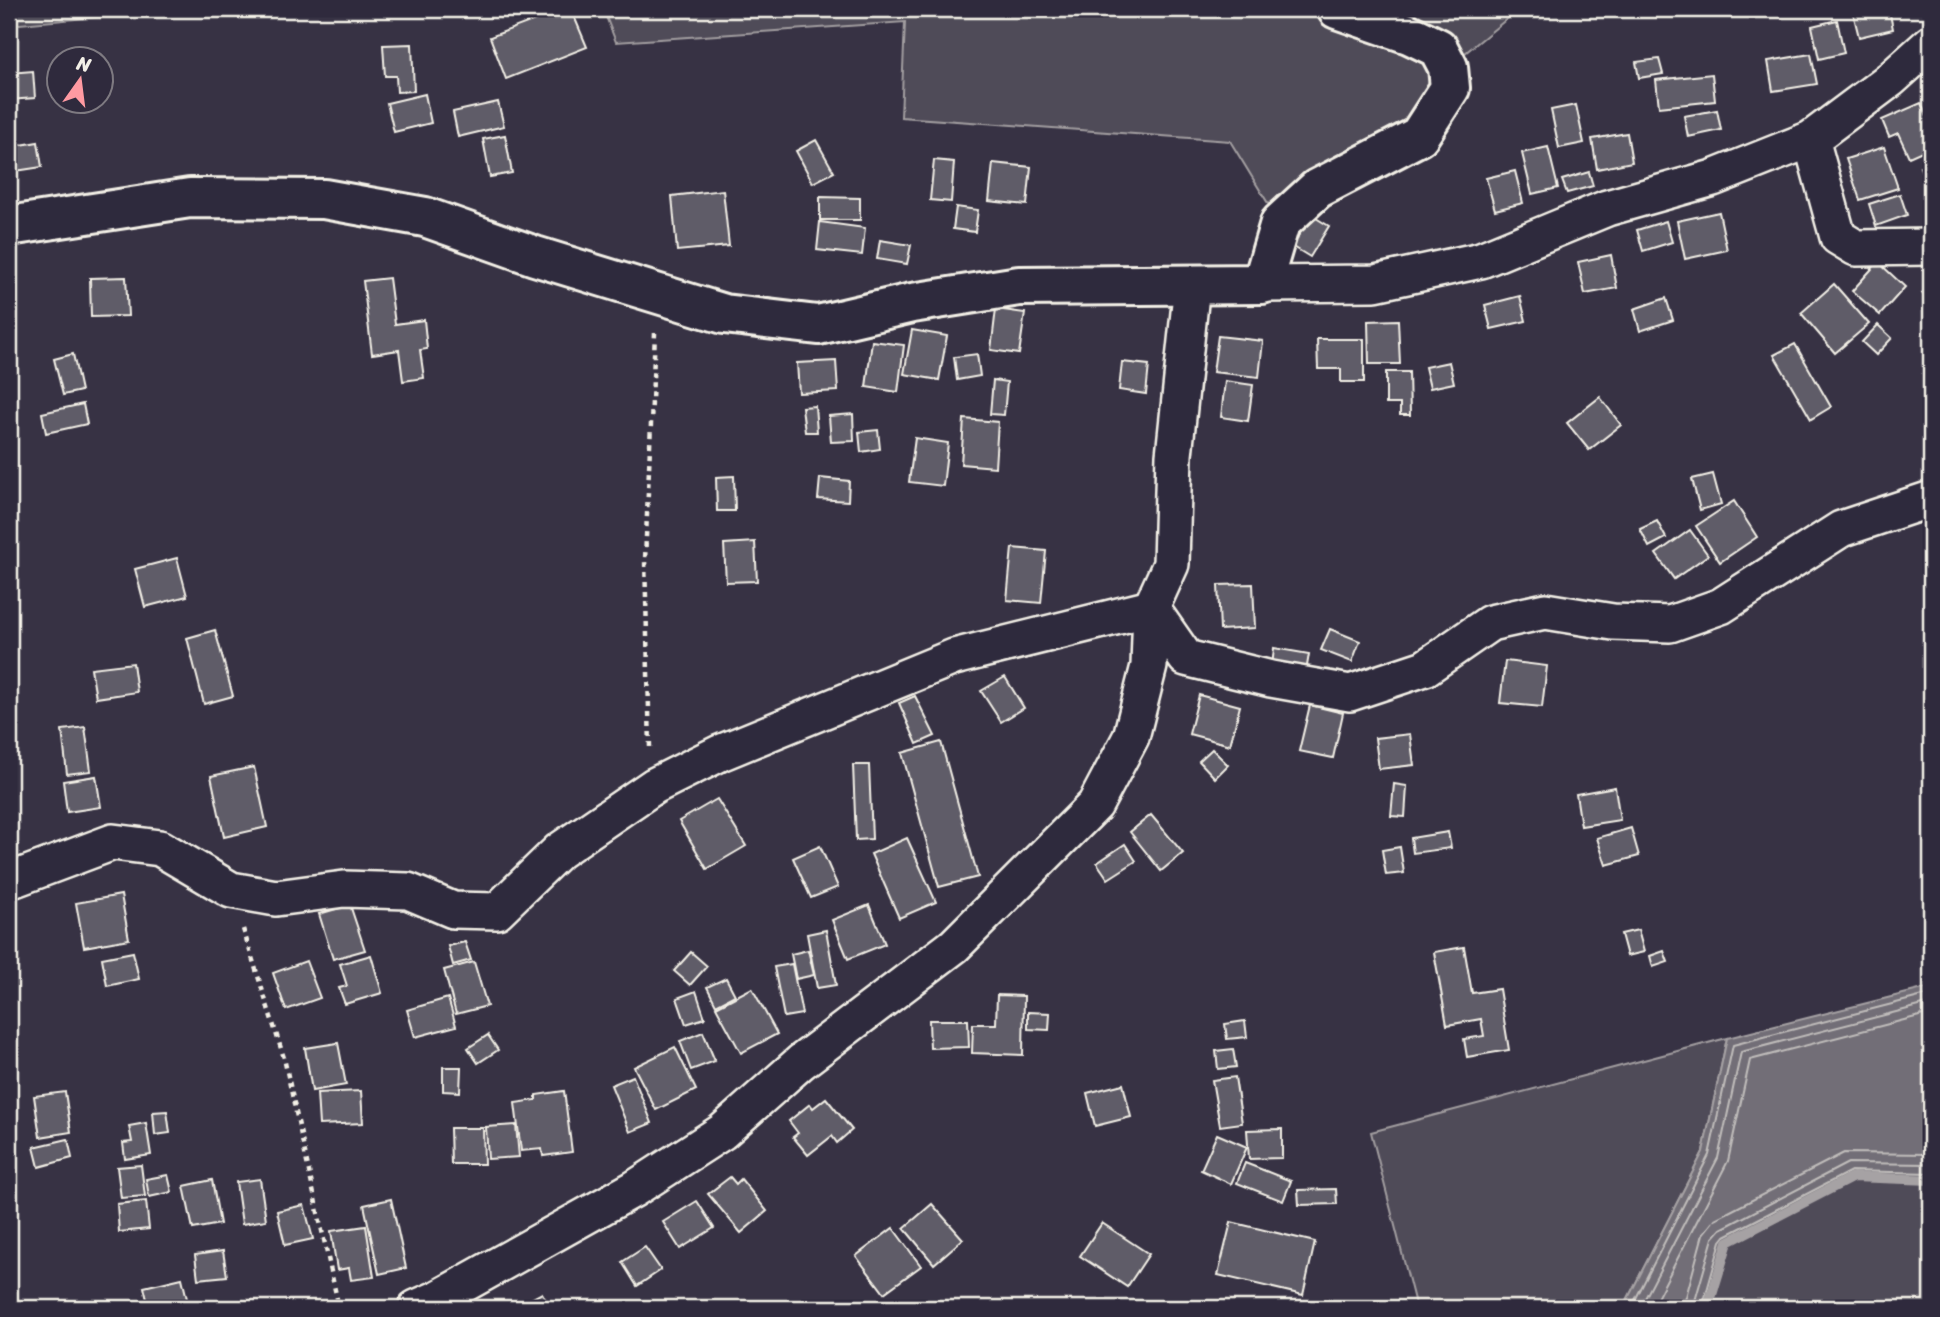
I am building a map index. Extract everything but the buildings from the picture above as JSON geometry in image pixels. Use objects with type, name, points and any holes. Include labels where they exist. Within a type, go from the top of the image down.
[{"type":"street","points":[[1262,284],[1280,223],[1317,189],[1419,136],[1450,88],[1448,67],[1438,48],[1409,34],[1337,9]]},
{"type":"street","points":[[9,226],[190,198],[324,199],[425,217],[535,256],[724,314],[818,325],[912,303],[1019,286],[1375,283],[1482,260],[1607,208],[1713,178],[1811,139],[1891,79],[1931,43]]},
{"type":"street","points":[[1811,139],[1838,237],[1856,248],[1931,247]]},
{"type":"street","points":[[416,1308],[439,1298],[634,1189],[722,1132],[800,1062],[954,946],[1095,805],[1131,737],[1149,666],[1151,608],[1171,564],[1174,455],[1192,284]]},
{"type":"street","points":[[1151,608],[1186,658],[1271,679],[1350,692],[1425,668],[1490,622],[1545,611],[1613,622],[1670,624],[1721,606],[1841,529],[1931,499]]},
{"type":"street","points":[[9,881],[113,842],[160,848],[228,888],[276,898],[344,889],[408,891],[453,911],[497,911],[559,851],[654,786],[719,753],[954,657],[1151,608]]},
{"type":"path","points":[[654,786],[649,741],[645,560],[657,294]]},
{"type":"path","points":[[228,888],[284,1058],[339,1308]]},
{"type":"shaded area","points":[[9,9],[188,9],[9,25]]},
{"type":"shaded area","points":[[603,9],[1519,9],[1448,67],[1450,88],[1280,223],[1230,141],[901,117],[905,22],[616,42]]},
{"type":"shaded area","points":[[1727,1038],[1703,1152],[1623,1308],[1416,1308],[1371,1132]]},
{"type":"shaded area","points":[[1853,1177],[1931,1180],[1931,1308],[1708,1308],[1728,1242]]},
{"type":"water","points":[[1931,987],[1931,1180],[1853,1177],[1728,1242],[1708,1308],[1623,1308],[1703,1152],[1727,1038]]},
{"type":"waterway","points":[[1708,1308],[1728,1242],[1853,1177],[1931,1180]]}]
